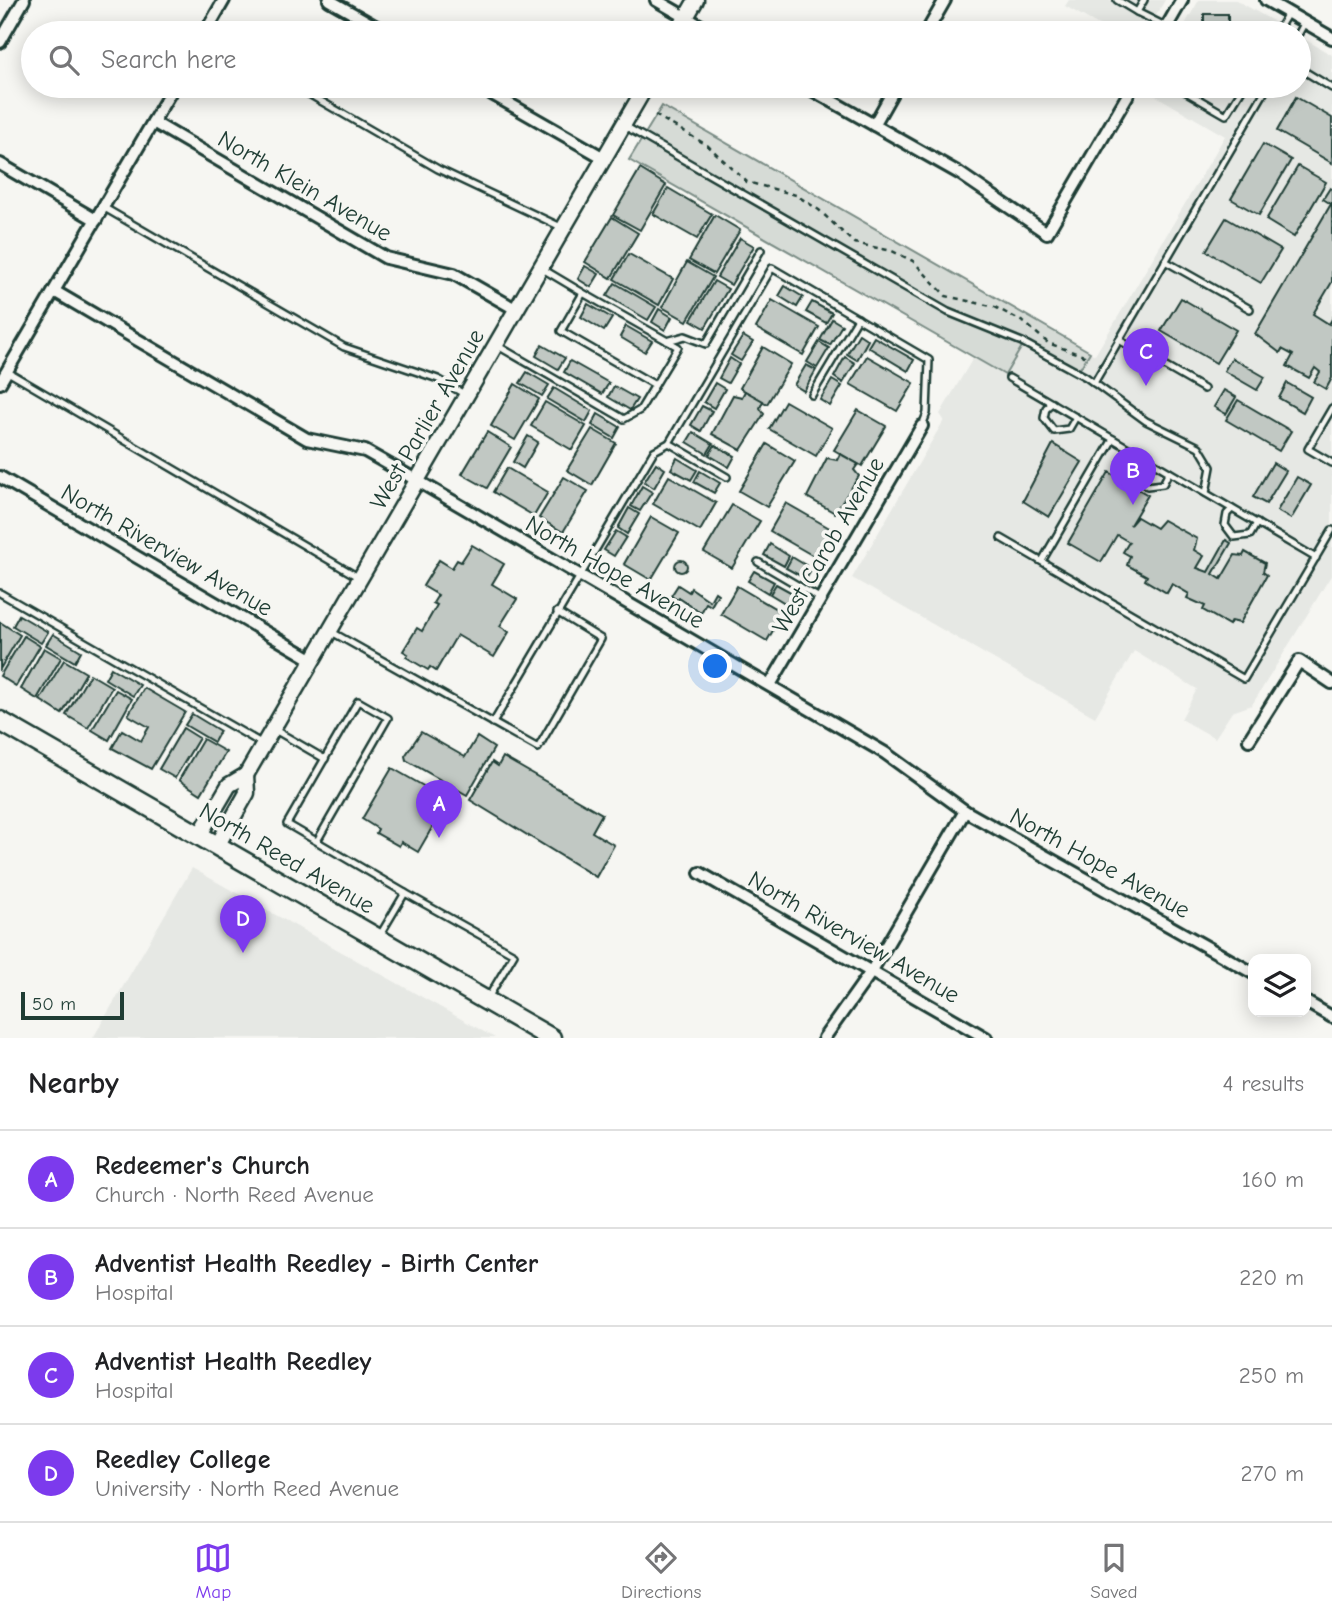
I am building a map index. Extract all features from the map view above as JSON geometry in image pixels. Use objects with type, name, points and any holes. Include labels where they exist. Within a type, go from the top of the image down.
[{"type":"main road","name":"North Reed Avenue","points":[[0,720],[551,1038]]},
{"type":"street","points":[[0,42],[24,0]]},
{"type":"street","points":[[212,21],[223,0]]},
{"type":"street","points":[[329,0],[366,21]]},
{"type":"street","points":[[656,0],[691,21]]},
{"type":"street","points":[[684,21],[696,0]]},
{"type":"street","points":[[933,21],[945,0]]},
{"type":"street","points":[[1170,21],[1182,0]]},
{"type":"street","points":[[1266,0],[1303,21]]},
{"type":"street","points":[[1311,26],[1332,38]]},
{"type":"street","points":[[0,383],[167,98]]},
{"type":"street","points":[[499,98],[604,158]]},
{"type":"street","name":"West Parlier Avenue","points":[[199,836],[229,785],[246,775],[639,98]]},
{"type":"street","points":[[826,98],[959,173],[1047,233],[1126,98]]},
{"type":"street","points":[[874,125],[889,98]]},
{"type":"street","name":"North Klein Avenue","points":[[153,122],[386,258],[454,274],[517,310]]},
{"type":"street","points":[[0,164],[96,220]]},
{"type":"street","name":"North Hope Avenue","points":[[54,291],[307,439],[365,451],[418,481],[885,754],[965,811],[1248,970]]},
{"type":"street","name":"West Carob Avenue","points":[[770,685],[922,426]]},
{"type":"street","name":"North Riverview Avenue","points":[[0,477],[313,660]]},
{"type":"street","points":[[1249,740],[1299,661],[1332,683]]},
{"type":"street","name":"West Parlier Avenue","points":[[217,846],[247,793],[246,775]]},
{"type":"street","points":[[824,1038],[871,972],[965,811]]},
{"type":"street","name":"North Riverview Avenue","points":[[700,873],[986,1038]]},
{"type":"street","points":[[1311,1005],[1332,1017]]},
{"type":"lane","points":[[1117,0],[1151,21]]},
{"type":"lane","points":[[1137,12],[1144,0]]},
{"type":"lane","points":[[1283,21],[1288,13]]},
{"type":"lane","points":[[1311,75],[1332,88]]},
{"type":"lane","points":[[317,98],[438,169],[564,228]]},
{"type":"lane","points":[[1198,98],[1227,115],[1237,98]]},
{"type":"lane","points":[[1094,383],[1261,98]]},
{"type":"lane","points":[[624,125],[948,312],[1044,353],[1094,383],[1146,421],[1190,442],[1205,454],[1211,467],[1206,493]]},
{"type":"lane","points":[[103,207],[344,347],[438,379],[467,396]]},
{"type":"lane","points":[[667,341],[685,336],[706,344],[761,250]]},
{"type":"lane","points":[[1166,261],[1250,309]]},
{"type":"lane","points":[[541,268],[678,347]]},
{"type":"lane","points":[[493,723],[654,451],[669,443],[772,268],[929,360],[927,413],[922,426]]},
{"type":"lane","points":[[583,293],[561,331],[655,385]]},
{"type":"lane","points":[[812,395],[858,318]]},
{"type":"lane","points":[[496,345],[624,419],[640,411],[685,336]]},
{"type":"lane","points":[[1119,340],[1205,389]]},
{"type":"lane","points":[[8,372],[361,578]]},
{"type":"lane","points":[[1009,378],[1316,558]]},
{"type":"lane","points":[[1052,403],[1046,408],[1044,418],[1054,431],[1069,429],[1076,417]]},
{"type":"lane","points":[[1332,408],[1308,449],[1332,463]]},
{"type":"lane","points":[[1042,561],[1113,439]]},
{"type":"lane","points":[[669,443],[727,477]]},
{"type":"lane","points":[[1145,458],[1138,473],[1147,486],[1163,484],[1169,472]]},
{"type":"lane","points":[[1233,509],[1227,514],[1225,525],[1234,537],[1250,535],[1257,523]]},
{"type":"lane","points":[[1002,538],[1244,679],[1332,530]]},
{"type":"lane","points":[[758,562],[821,599]]},
{"type":"lane","points":[[0,593],[263,744]]},
{"type":"lane","points":[[330,631],[538,748],[601,639],[557,612]]},
{"type":"lane","points":[[317,841],[388,718],[358,701],[287,824],[514,954],[487,1001]]},
{"type":"lane","points":[[272,729],[325,759]]},
{"type":"lane","points":[[378,939],[405,892]]},
{"type":"path","points":[[655,115],[707,145],[747,182],[796,195],[819,210],[854,243],[892,251],[913,261],[946,296],[995,307],[1025,323],[1048,343],[1087,357]]},
{"type":"shaded area","points":[[1069,0],[1165,0],[1153,21],[1092,21],[1065,6]]},
{"type":"shaded area","points":[[1199,0],[1236,0],[1273,21],[1187,21]]},
{"type":"shaded area","points":[[1311,43],[1332,55],[1332,574],[1252,705],[1232,712],[1215,738],[1181,719],[1197,689],[1134,651],[1095,717],[852,578],[944,420],[940,414],[1005,304],[1095,355],[1225,136],[1160,98],[1311,98]]},
{"type":"shaded area","points":[[662,106],[1090,352],[1078,372],[1024,343],[1005,375],[629,160]]},
{"type":"shaded area","points":[[192,868],[495,1038],[93,1038]]},
{"type":"building","points":[[1204,14],[1228,14],[1228,21],[1204,21]]},
{"type":"building","points":[[1298,98],[1332,118],[1332,163],[1277,131]]},
{"type":"building","points":[[1263,144],[1291,160],[1259,215],[1231,199]]},
{"type":"building","points":[[1298,166],[1326,182],[1294,237],[1266,220]]},
{"type":"building","points":[[640,169],[666,185],[640,230],[613,215]]},
{"type":"building","points":[[668,188],[712,214],[697,239],[653,214]]},
{"type":"building","points":[[1330,188],[1332,189],[1332,282],[1313,314],[1329,324],[1332,319],[1332,378],[1326,389],[1314,382],[1320,372],[1315,368],[1309,378],[1287,366],[1293,355],[1282,349],[1280,353],[1255,334],[1331,204],[1323,199]]},
{"type":"building","points":[[715,215],[740,230],[714,274],[689,260]]},
{"type":"building","points":[[612,217],[638,233],[611,278],[585,262]]},
{"type":"building","points":[[1226,218],[1281,250],[1261,283],[1206,251]]},
{"type":"building","points":[[740,238],[754,246],[731,285],[717,277]]},
{"type":"building","points":[[629,254],[673,279],[659,305],[614,279]]},
{"type":"building","points":[[687,262],[713,277],[687,321],[662,307]]},
{"type":"building","points":[[585,266],[599,274],[591,287],[578,279]]},
{"type":"building","points":[[714,281],[728,289],[705,328],[691,320]]},
{"type":"building","points":[[615,283],[656,307],[648,320],[607,296]]},
{"type":"building","points":[[785,286],[803,297],[797,307],[779,296]]},
{"type":"building","points":[[1181,298],[1236,330],[1216,363],[1161,331]]},
{"type":"building","points":[[772,300],[819,327],[803,355],[756,328]]},
{"type":"building","points":[[812,302],[832,313],[826,323],[806,312]]},
{"type":"building","points":[[588,304],[612,318],[604,331],[581,317]]},
{"type":"building","points":[[659,309],[672,317],[665,330],[652,322]]},
{"type":"building","points":[[832,319],[842,325],[830,345],[820,340]]},
{"type":"building","points":[[626,326],[652,341],[645,352],[620,337]]},
{"type":"building","points":[[859,334],[868,340],[857,360],[847,354]]},
{"type":"building","points":[[743,336],[753,342],[741,361],[731,355]]},
{"type":"building","points":[[874,337],[914,360],[908,371],[868,347]]},
{"type":"building","points":[[819,342],[829,348],[817,368],[807,362]]},
{"type":"building","points":[[542,345],[565,358],[558,369],[536,356]]},
{"type":"building","points":[[763,347],[791,364],[767,404],[740,388]]},
{"type":"building","points":[[867,356],[914,383],[897,411],[850,384]]},
{"type":"building","points":[[845,357],[855,363],[843,383],[834,377]]},
{"type":"building","points":[[730,358],[739,364],[728,383],[719,378]]},
{"type":"building","points":[[1232,358],[1265,377],[1257,390],[1224,371]]},
{"type":"building","points":[[570,361],[609,383],[602,394],[564,372]]},
{"type":"building","points":[[806,365],[816,370],[804,391],[794,385]]},
{"type":"building","points":[[527,372],[549,385],[542,396],[520,383]]},
{"type":"building","points":[[832,380],[842,386],[830,406],[820,400]]},
{"type":"building","points":[[715,383],[725,389],[714,408],[704,402]]},
{"type":"building","points":[[1287,383],[1311,397],[1303,412],[1279,398]]},
{"type":"building","points":[[515,384],[539,399],[515,440],[491,426]]},
{"type":"building","points":[[614,386],[637,399],[630,410],[608,397]]},
{"type":"building","points":[[554,388],[592,411],[586,422],[547,399]]},
{"type":"building","points":[[1224,390],[1236,397],[1226,414],[1214,407]]},
{"type":"building","points":[[745,391],[763,401],[760,408],[764,414],[741,450],[712,434],[733,395],[742,397]]},
{"type":"building","points":[[1238,400],[1291,431],[1279,451],[1226,420]]},
{"type":"building","points":[[785,401],[832,428],[816,456],[769,429]]},
{"type":"building","points":[[545,402],[586,426],[572,450],[531,426]]},
{"type":"building","points":[[702,406],[712,411],[701,431],[691,425]]},
{"type":"building","points":[[858,410],[886,426],[862,466],[834,450]]},
{"type":"building","points":[[598,414],[620,427],[614,438],[592,425]]},
{"type":"building","points":[[592,429],[616,443],[592,485],[567,470]]},
{"type":"building","points":[[487,432],[511,447],[487,488],[462,474]]},
{"type":"building","points":[[693,432],[713,444],[707,454],[687,442]]},
{"type":"building","points":[[528,436],[538,442],[523,468],[513,462]]},
{"type":"building","points":[[767,444],[795,461],[767,507],[739,491]]},
{"type":"building","points":[[1053,444],[1082,462],[1049,517],[1023,501]]},
{"type":"building","points":[[715,445],[735,456],[729,467],[709,455]]},
{"type":"building","points":[[840,454],[858,464],[854,470],[859,476],[835,513],[807,497],[827,458],[837,460]]},
{"type":"building","points":[[677,458],[697,470],[691,480],[671,469]]},
{"type":"building","points":[[656,463],[665,469],[654,488],[644,482]]},
{"type":"building","points":[[1273,463],[1286,471],[1266,504],[1253,497]]},
{"type":"building","points":[[507,468],[548,492],[534,516],[493,492]]},
{"type":"building","points":[[700,471],[720,483],[714,493],[694,482]]},
{"type":"building","points":[[1109,472],[1148,495],[1130,525],[1137,517],[1156,528],[1163,520],[1197,539],[1194,550],[1204,556],[1197,568],[1208,572],[1226,540],[1231,543],[1213,574],[1221,579],[1235,555],[1243,556],[1245,552],[1265,563],[1263,572],[1267,575],[1240,623],[1231,621],[1229,625],[1203,610],[1205,606],[1187,598],[1189,594],[1172,584],[1167,593],[1145,580],[1147,576],[1127,565],[1130,556],[1123,552],[1129,542],[1117,535],[1101,562],[1068,543]]},
{"type":"building","points":[[669,476],[716,503],[700,531],[653,504]]},
{"type":"building","points":[[564,477],[588,491],[563,532],[539,518]]},
{"type":"building","points":[[1297,477],[1311,485],[1291,519],[1277,511]]},
{"type":"building","points":[[642,486],[652,492],[640,511],[631,506]]},
{"type":"building","points":[[786,503],[833,530],[817,558],[770,531]]},
{"type":"building","points":[[732,505],[760,521],[732,568],[704,552]]},
{"type":"building","points":[[629,508],[639,514],[627,534],[618,528]]},
{"type":"building","points":[[651,517],[679,533],[651,580],[624,564]]},
{"type":"building","points":[[616,531],[626,537],[614,556],[604,550]]},
{"type":"building","points":[[770,544],[789,556],[784,566],[764,555]]},
{"type":"building","points":[[472,545],[504,564],[492,584],[517,599],[500,626],[509,632],[494,657],[457,635],[436,671],[430,667],[428,670],[406,657],[408,654],[403,651],[417,628],[422,631],[437,605],[433,603],[438,595],[423,586],[439,560],[452,568],[457,560],[461,562]]},
{"type":"building","points":[[792,557],[812,569],[806,579],[786,568]]},
{"type":"building","points":[[681,560],[687,566],[681,572],[675,566]]},
{"type":"building","points":[[754,571],[774,582],[768,593],[748,581]]},
{"type":"building","points":[[776,584],[796,595],[790,606],[770,594]]},
{"type":"building","points":[[678,585],[689,592],[691,588],[710,601],[715,592],[718,594],[711,606],[706,603],[701,613],[679,598],[678,600],[671,596]]},
{"type":"building","points":[[737,586],[783,613],[767,641],[721,614]]},
{"type":"building","points":[[19,615],[48,632],[41,643],[13,626]]},
{"type":"building","points":[[0,622],[20,635],[0,669]]},
{"type":"building","points":[[53,634],[81,651],[75,662],[46,645]]},
{"type":"building","points":[[24,636],[40,646],[16,686],[0,676]]},
{"type":"building","points":[[44,648],[61,658],[37,699],[21,689]]},
{"type":"building","points":[[64,660],[86,673],[62,714],[40,700]]},
{"type":"building","points":[[111,668],[140,685],[133,696],[105,679]]},
{"type":"building","points":[[90,674],[112,687],[88,728],[66,715]]},
{"type":"building","points":[[144,688],[185,712],[151,769],[112,748],[122,730],[141,741],[149,727],[128,715]]},
{"type":"building","points":[[116,690],[132,699],[109,740],[92,730]]},
{"type":"building","points":[[192,714],[220,731],[214,742],[185,725]]},
{"type":"building","points":[[183,728],[199,738],[175,778],[159,769]]},
{"type":"building","points":[[421,732],[465,757],[477,737],[494,748],[467,795],[406,760],[405,756]]},
{"type":"building","points":[[203,739],[226,752],[201,794],[179,780]]},
{"type":"building","points":[[503,757],[602,814],[592,832],[614,845],[596,877],[470,800],[492,762],[498,766]]},
{"type":"building","points":[[392,768],[448,800],[418,852],[401,842],[399,846],[376,833],[378,829],[362,819]]},
{"type":"place","name":"Adventist Health Reedley","points":[[1146,386]]},
{"type":"place","name":"Adventist Health Reedley - Birth Center","points":[[1133,505]]},
{"type":"place","name":"Redeemer's Church","points":[[439,838]]},
{"type":"place","name":"Reedley College","points":[[243,953]]}]
